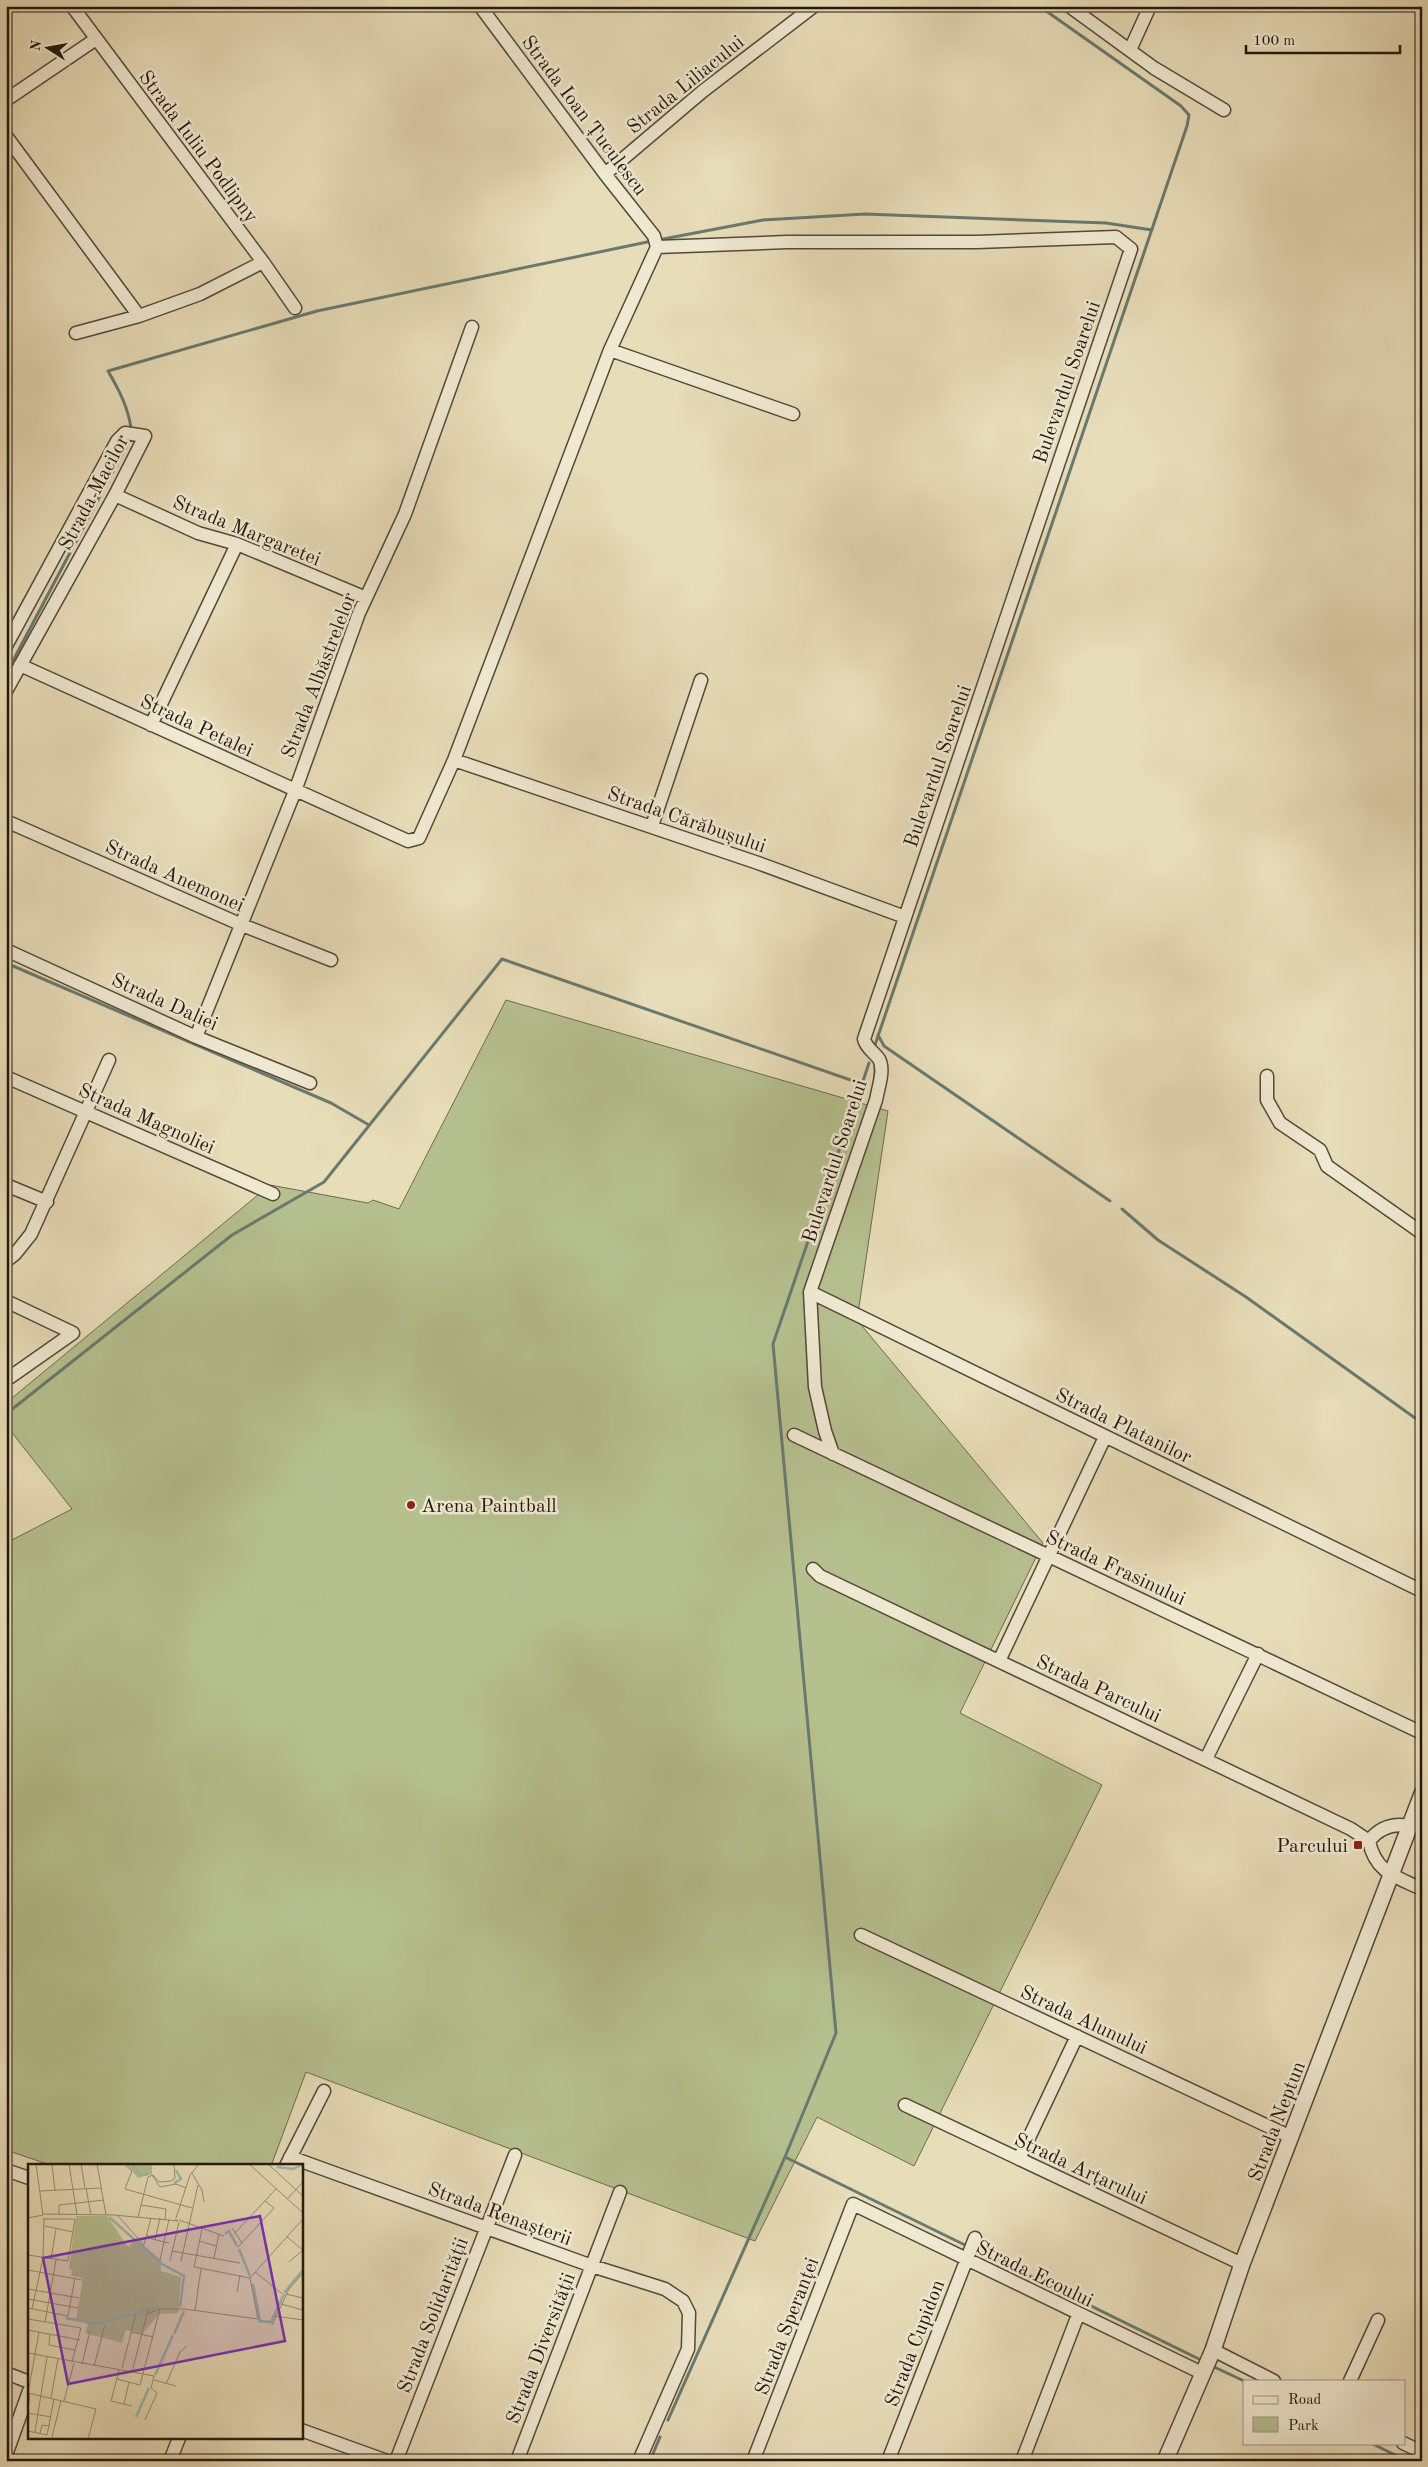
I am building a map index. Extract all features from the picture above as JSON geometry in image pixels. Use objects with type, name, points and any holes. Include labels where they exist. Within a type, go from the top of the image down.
[{"type":"street","name":"Strada Iuliu Podlipny","points":[[72,6],[263,262],[294,308]]},
{"type":"street","name":"Strada Ioan Țuculescu","points":[[480,6],[605,174],[654,236],[657,248]]},
{"type":"street","name":"Strada Liliacului","points":[[605,174],[703,91],[814,6]]},
{"type":"street","points":[[1069,6],[1130,50],[1224,110]]},
{"type":"street","points":[[1130,50],[1150,6]]},
{"type":"street","points":[[6,100],[96,40]]},
{"type":"street","points":[[6,136],[139,316]]},
{"type":"street","name":"Bulevardul Soarelui","points":[[657,248],[786,242],[977,242],[1116,237],[1131,249],[864,1039],[865,1044],[880,1061],[881,1076],[876,1100],[810,1292]]},
{"type":"street","points":[[454,760],[610,350],[657,248]]},
{"type":"street","points":[[76,333],[139,316],[200,294],[263,262]]},
{"type":"street","name":"Strada Albăstrelelor","points":[[196,1037],[295,791],[332,684],[366,598],[405,514],[472,327]]},
{"type":"street","points":[[610,350],[793,414]]},
{"type":"street","name":"Strada Macilor","points":[[6,646],[117,440],[126,433],[145,436],[115,495],[6,691]]},
{"type":"street","name":"Strada Margaretei","points":[[115,495],[198,533],[237,544],[366,598]]},
{"type":"street","points":[[151,725],[237,544]]},
{"type":"street","name":"Strada Petalei","points":[[20,665],[408,841],[419,838],[426,827],[454,760]]},
{"type":"street","points":[[652,826],[701,680]]},
{"type":"street","name":"Strada Cărăbușului","points":[[454,760],[652,826],[905,917]]},
{"type":"street","name":"Strada Anemonei","points":[[6,821],[242,925],[331,960]]},
{"type":"street","name":"Strada Daliei","points":[[6,950],[196,1037],[310,1083]]},
{"type":"street","points":[[6,1260],[15,1254],[31,1234],[47,1202],[109,1060]]},
{"type":"street","points":[[1267,1076],[1267,1100],[1280,1123],[1320,1150],[1327,1166],[1422,1233]]},
{"type":"street","name":"Strada Magnoliei","points":[[6,1077],[273,1194]]},
{"type":"street","points":[[6,1184],[47,1202]]},
{"type":"street","points":[[810,1292],[815,1387],[823,1424],[833,1454]]},
{"type":"street","name":"Strada Platanilor","points":[[810,1292],[1422,1591]]},
{"type":"street","points":[[6,1301],[73,1333],[6,1380]]},
{"type":"street","name":"Strada Frasinului","points":[[794,1436],[1422,1733]]},
{"type":"street","points":[[999,1661],[1105,1437]]},
{"type":"street","name":"Strada Parcului","points":[[813,1569],[820,1576],[1206,1759],[1351,1829],[1369,1841]]},
{"type":"street","points":[[1206,1759],[1258,1654]]},
{"type":"street","name":"Strada Neptun","points":[[1165,2461],[1207,2362],[1242,2264],[1422,1794]]},
{"type":"street","points":[[1409,1826],[1401,1824],[1388,1826],[1375,1833],[1369,1841],[1371,1852],[1380,1867],[1422,1889]]},
{"type":"street","name":"Strada Alunului","points":[[861,1935],[1291,2137]]},
{"type":"street","points":[[1019,2159],[1076,2036]]},
{"type":"street","points":[[288,2161],[324,2091]]},
{"type":"street","name":"Strada Arțarului","points":[[905,2106],[1242,2264]]},
{"type":"street","name":"Strada Solidarității","points":[[396,2461],[515,2155]]},
{"type":"street","name":"Strada Renașterii","points":[[302,2166],[487,2228],[592,2266],[665,2289],[683,2301],[689,2313],[688,2349],[639,2461]]},
{"type":"street","points":[[6,2170],[28,2178]]},
{"type":"street","name":"Strada Diversității","points":[[516,2461],[620,2192]]},
{"type":"street","name":"Strada Ecoului","points":[[853,2204],[970,2249],[1078,2315],[1207,2362],[1270,2380]]},
{"type":"street","name":"Strada Speranței","points":[[753,2461],[853,2204]]},
{"type":"street","name":"Strada Cupidon","points":[[888,2461],[970,2249]]},
{"type":"street","points":[[1022,2461],[1078,2315]]},
{"type":"street","points":[[1350,2380],[1378,2320]]},
{"type":"street","points":[[6,2374],[28,2382]]},
{"type":"street","points":[[6,2454],[28,2394]]},
{"type":"street","points":[[302,2430],[387,2461]]},
{"type":"street","points":[[170,2461],[178,2440]]},
{"type":"street","points":[[1405,2444],[1422,2452]]},
{"type":"green space","points":[[506,1000],[888,1111],[857,1320],[1043,1543],[960,1713],[1102,1785],[914,2166],[817,2117],[755,2241],[306,2072],[272,2164],[47,2164],[6,2150],[6,1543],[72,1509],[6,1425],[6,1403],[270,1185],[368,1203],[373,1200],[399,1209]]},
{"type":"waterway","points":[[875,1045],[1187,126],[1189,115],[1181,106],[1039,6]]},
{"type":"waterway","points":[[658,240],[763,220],[865,214],[1106,223],[1152,230]]},
{"type":"waterway","points":[[131,428],[123,399],[108,371],[317,311],[652,241]]},
{"type":"waterway","points":[[6,674],[129,441]]},
{"type":"waterway","points":[[6,1414],[232,1235],[324,1182],[502,959],[862,1084],[857,1098]]},
{"type":"waterway","points":[[6,963],[331,1103],[369,1125]]},
{"type":"waterway","points":[[878,1035],[884,1046],[1110,1201]]},
{"type":"waterway","points":[[862,1084],[869,1063]]},
{"type":"waterway","points":[[668,2420],[785,2157],[836,2033],[773,1344],[852,1112]]},
{"type":"waterway","points":[[1122,1209],[1158,1240],[1246,1297],[1422,1423]]},
{"type":"waterway","points":[[785,2157],[969,2247]]},
{"type":"waterway","points":[[975,2249],[1203,2361]]},
{"type":"waterway","points":[[1210,2365],[1243,2381]]},
{"type":"waterway","points":[[650,2461],[660,2437]]},
{"type":"waterway","points":[[1373,2444],[1407,2461]]},
{"type":"place","name":"Arena Paintball","points":[[411,1505]]},
{"type":"place","name":"Parcului","points":[[1358,1845]]}]
